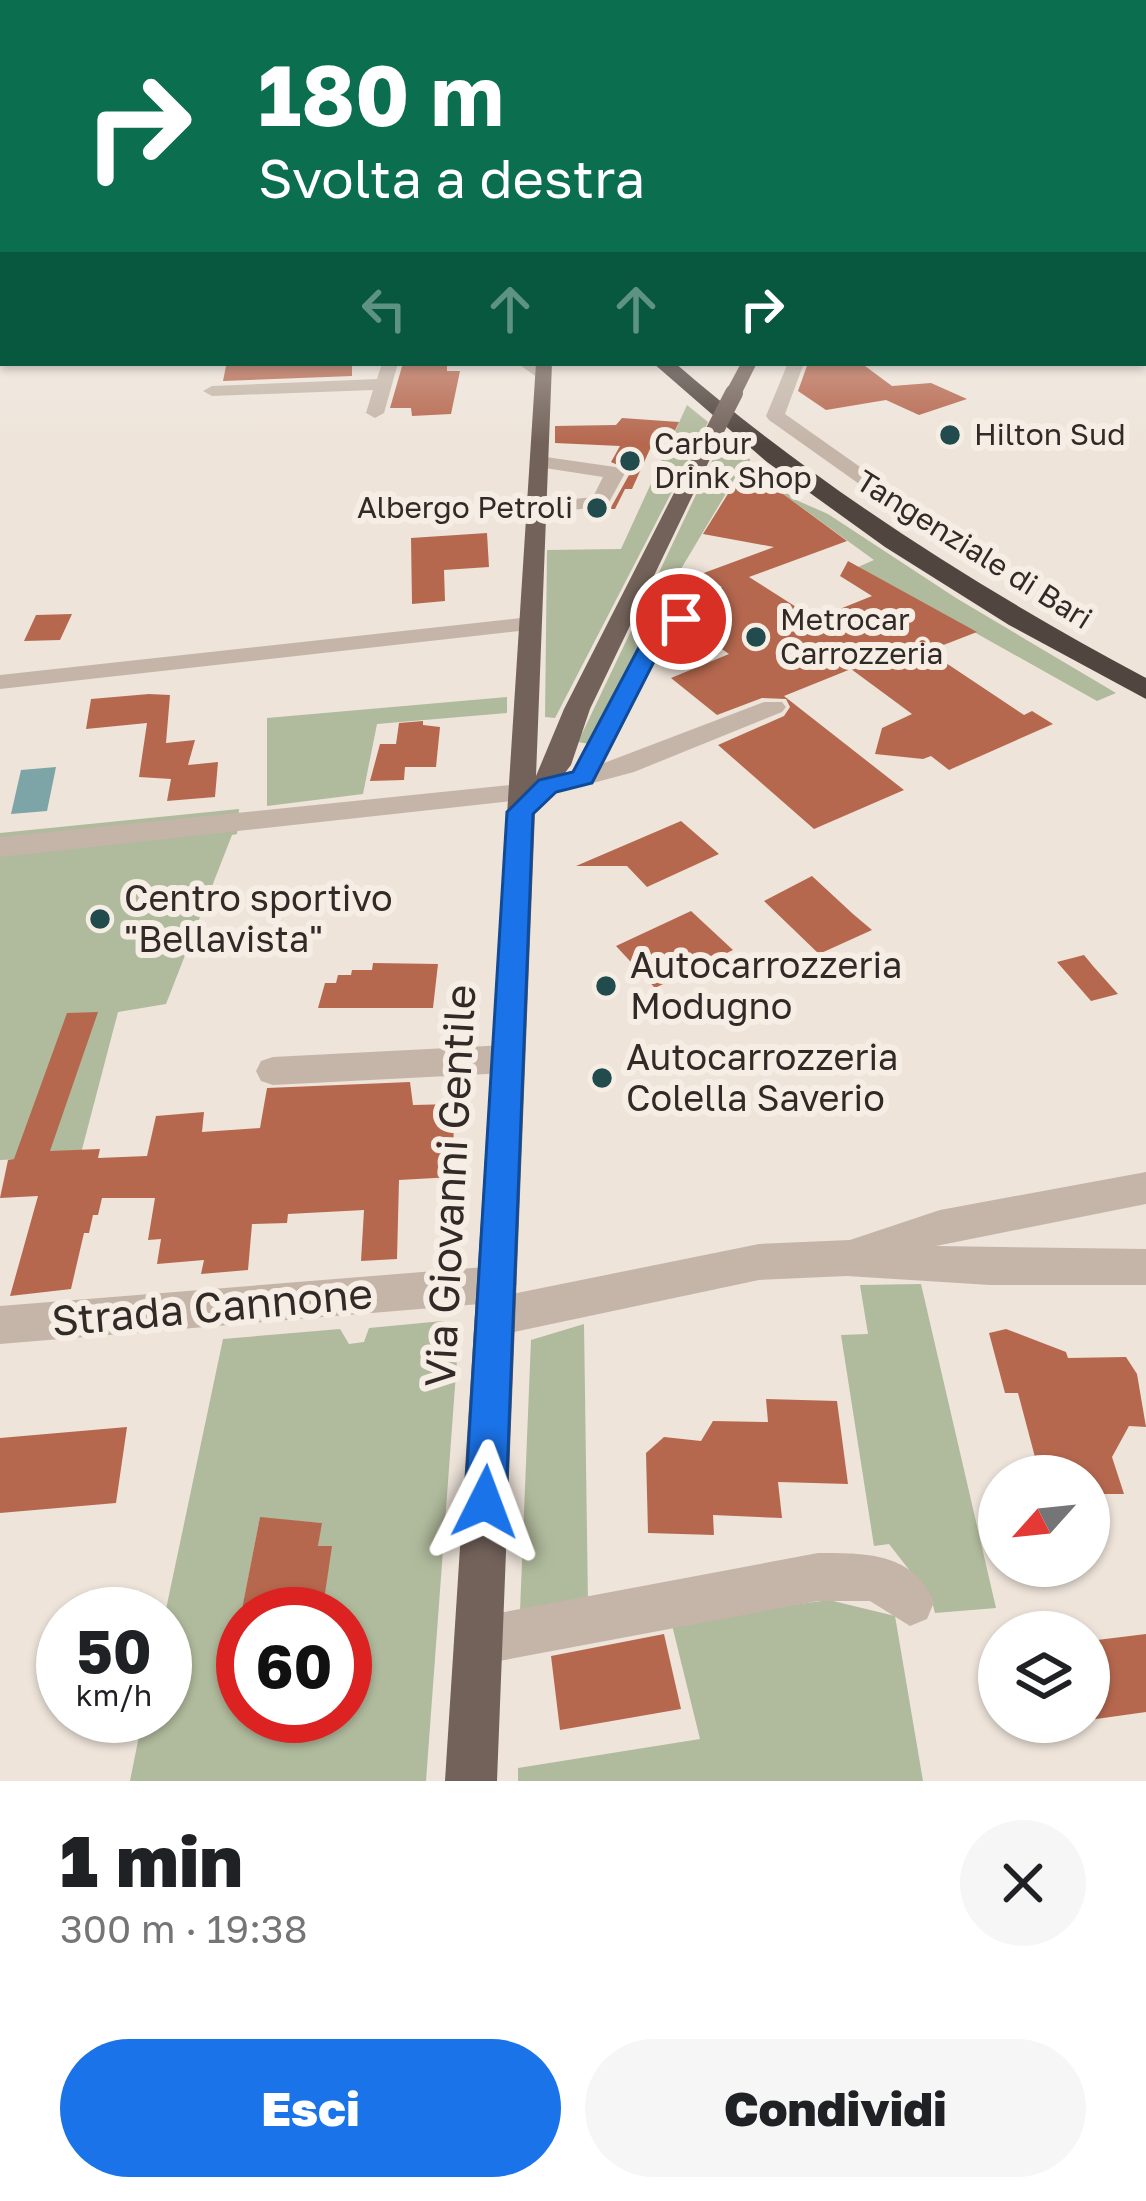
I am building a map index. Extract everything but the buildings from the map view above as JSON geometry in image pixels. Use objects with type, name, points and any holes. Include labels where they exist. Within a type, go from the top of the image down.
[{"type":"highway","points":[[654,366],[702,399]]},
{"type":"highway","name":"Tangenziale di Bari","points":[[666,366],[751,441],[858,518],[1005,612],[1146,690]]},
{"type":"highway","name":"Tangenziale di Bari","points":[[686,366],[758,428],[864,506],[1146,673]]},
{"type":"main road","name":"Via Giovanni Gentile","points":[[471,1781],[506,1060],[530,797],[526,732],[539,462],[538,366]]},
{"type":"main road","points":[[530,797],[571,736],[577,709],[748,366]]},
{"type":"main road","points":[[526,732],[562,724],[577,709]]},
{"type":"street","points":[[375,412],[388,366]]},
{"type":"street","points":[[795,366],[775,416],[916,516]]},
{"type":"street","points":[[212,391],[383,383]]},
{"type":"street","points":[[536,508],[600,502],[615,473],[539,462]]},
{"type":"street","points":[[583,777],[658,632],[681,619]]},
{"type":"street","points":[[0,682],[530,624]]},
{"type":"street","points":[[0,847],[530,797],[626,766],[773,707]]},
{"type":"street","points":[[273,1071],[506,1060]]},
{"type":"street","points":[[847,1258],[940,1227],[1146,1188]]},
{"type":"street","points":[[847,1258],[990,1267],[1146,1267]]},
{"type":"street","name":"Strada Cannone","points":[[0,1325],[496,1300],[759,1262],[847,1258]]},
{"type":"street","points":[[478,1641],[818,1577],[878,1577],[910,1602]]},
{"type":"green space","points":[[687,405],[708,422],[555,718],[545,717],[547,550],[621,549]]},
{"type":"green space","points":[[725,434],[746,451],[753,467],[796,500],[828,514],[956,598],[1116,693],[1097,701],[858,567],[874,560],[743,465],[663,599],[589,744],[578,742]]},
{"type":"green space","points":[[507,697],[507,713],[377,724],[363,794],[267,806],[267,718]]},
{"type":"green space","name":"Centro sportivo \"Bellavista\"","points":[[239,809],[237,834],[232,835],[166,1004],[118,1012],[80,1157],[0,1160],[0,833]]},
{"type":"green space","points":[[921,1284],[978,1530],[978,1587],[991,1587],[996,1608],[935,1613],[931,1598],[889,1544],[874,1546],[841,1335],[868,1334],[860,1285]]},
{"type":"green space","points":[[443,1321],[459,1332],[426,1781],[130,1781],[138,1743],[192,1743],[192,1587],[171,1587],[223,1339],[340,1329],[349,1344],[364,1342],[369,1328]]},
{"type":"green space","points":[[584,1324],[588,1604],[520,1611],[531,1340]]},
{"type":"green space","points":[[829,1600],[895,1616],[923,1781],[518,1781],[518,1768],[700,1739],[671,1621]]},
{"type":"water","points":[[56,767],[47,811],[11,814],[21,770]]},
{"type":"place","name":"Hilton Sud","points":[[950,435]]},
{"type":"place","name":"Carbur Drink Shop","points":[[630,461]]},
{"type":"place","name":"Albergo Petroli","points":[[597,508]]},
{"type":"place","name":"Metrocar Carrozzeria","points":[[756,637]]},
{"type":"place","name":"Centro sportivo \"Bellavista\"","points":[[100,919]]},
{"type":"place","name":"Autocarrozzeria Modugno","points":[[606,986]]},
{"type":"place","name":"Autocarrozzeria Colella Saverio","points":[[602,1078]]},
{"type":"route","points":[[485,1502],[520,812],[548,786],[583,777],[658,632],[681,619]]}]
